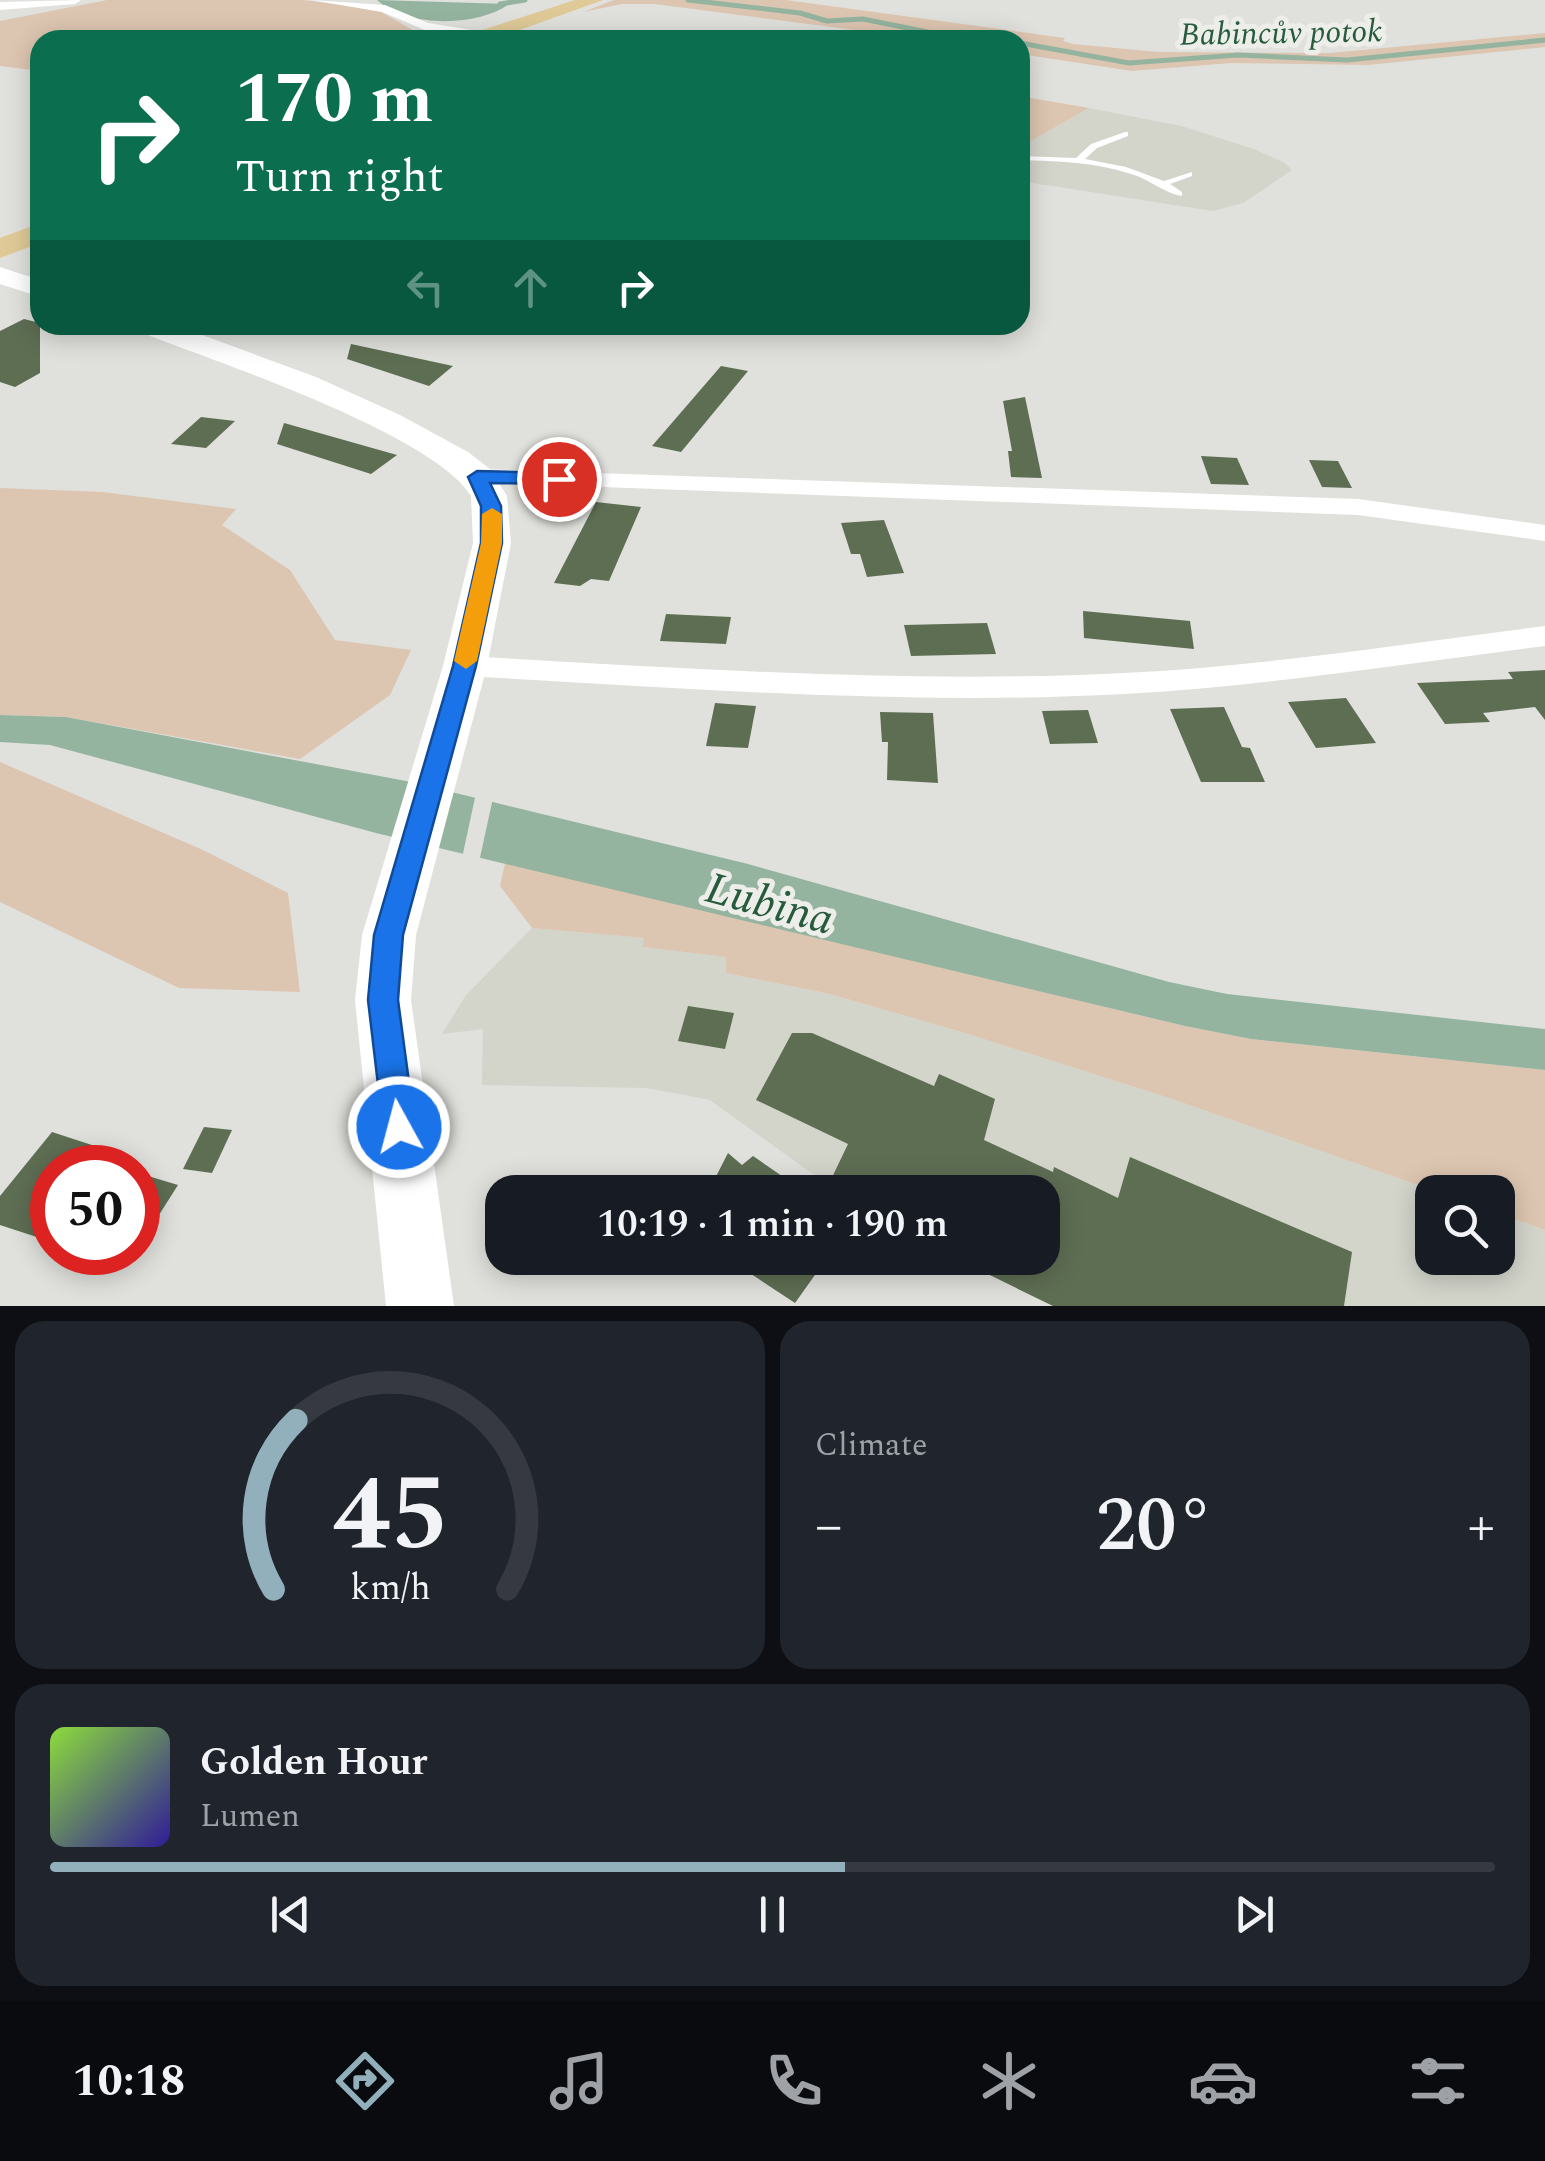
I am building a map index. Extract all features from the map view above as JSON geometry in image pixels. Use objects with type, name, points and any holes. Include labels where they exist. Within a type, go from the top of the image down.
[{"type":"main road","points":[[502,30],[594,0]]},
{"type":"main road","points":[[0,249],[30,236]]},
{"type":"main road","points":[[0,275],[30,286]]},
{"type":"main road","points":[[174,335],[305,384],[446,452],[477,477],[491,506],[492,543],[465,666],[389,935],[383,1000],[420,1306]]},
{"type":"street","points":[[0,6],[75,0]]},
{"type":"street","points":[[317,0],[385,9],[445,30]]},
{"type":"street","points":[[477,477],[1358,507],[1545,533]]},
{"type":"street","points":[[465,666],[885,687],[1028,686],[1194,680],[1306,670],[1545,636]]},
{"type":"lane","points":[[1080,159],[1094,146],[1125,134]]},
{"type":"lane","points":[[1030,158],[1080,159],[1165,183],[1179,194]]},
{"type":"lane","points":[[1165,183],[1189,174]]},
{"type":"shaded area","points":[[107,0],[303,0],[376,9],[413,30],[30,30],[30,70],[0,66],[0,21]]},
{"type":"shaded area","points":[[614,0],[786,0],[1006,30],[854,30],[655,4],[622,4],[583,12]]},
{"type":"shaded area","points":[[1030,33],[1065,38],[1063,41],[1073,44],[1158,52],[1330,53],[1545,33],[1545,47],[1368,65],[1231,63],[1132,71],[1030,56]]},
{"type":"shaded area","points":[[1030,98],[1089,108],[1030,141]]},
{"type":"shaded area","points":[[1089,108],[1181,126],[1254,149],[1292,170],[1243,203],[1213,211],[1030,183],[1030,141]]},
{"type":"shaded area","points":[[0,488],[103,492],[236,509],[222,525],[290,570],[335,640],[411,650],[390,695],[300,759],[66,717],[0,715]]},
{"type":"shaded area","points":[[0,762],[203,850],[288,893],[300,992],[179,988],[0,902]]},
{"type":"shaded area","points":[[505,863],[1185,1026],[1251,1039],[1545,1070],[1545,1230],[1515,1219],[1515,1175],[1415,1175],[1415,1184],[1172,1099],[965,1033],[830,994],[726,973],[726,957],[643,947],[644,938],[532,928],[500,886]]},
{"type":"shaded area","points":[[532,928],[645,938],[644,947],[727,957],[726,973],[830,994],[965,1033],[1172,1099],[1415,1184],[1415,1275],[1515,1275],[1515,1219],[1545,1230],[1545,1306],[1053,1306],[990,1275],[1060,1275],[1060,1175],[814,1175],[710,1100],[647,1088],[482,1085],[483,1029],[442,1034],[466,995]]},
{"type":"water","points":[[377,0],[509,4],[480,17],[443,21],[406,16]]},
{"type":"water","name":"Lubina","points":[[0,715],[66,717],[406,781],[748,864],[1169,982],[1227,994],[1545,1029],[1545,1070],[1251,1039],[1185,1026],[376,833],[50,745],[0,742]]},
{"type":"pier","points":[[476,793],[493,798],[479,862],[462,858]]},
{"type":"building","points":[[24,319],[30,320],[30,335],[40,335],[40,373],[15,387],[0,382],[0,331]]},
{"type":"building","points":[[351,344],[453,366],[429,386],[347,359]]},
{"type":"building","points":[[721,366],[748,371],[681,452],[652,446]]},
{"type":"building","points":[[1025,397],[1042,478],[1011,477],[1008,451],[1012,451],[1003,401]]},
{"type":"building","points":[[201,417],[235,421],[206,448],[171,444]]},
{"type":"building","points":[[284,423],[397,455],[371,474],[277,444]]},
{"type":"building","points":[[1201,456],[1237,458],[1249,485],[1211,484]]},
{"type":"building","points":[[1309,460],[1338,461],[1352,488],[1322,487]]},
{"type":"building","points":[[596,502],[641,507],[609,581],[591,579],[580,586],[554,583]]},
{"type":"building","points":[[884,520],[904,573],[867,577],[860,554],[851,554],[841,523]]},
{"type":"building","points":[[1083,611],[1190,621],[1194,649],[1084,638]]},
{"type":"building","points":[[666,614],[731,617],[726,644],[660,641]]},
{"type":"building","points":[[987,623],[996,654],[911,656],[904,625]]},
{"type":"building","points":[[1545,670],[1545,720],[1535,707],[1483,713],[1490,722],[1445,724],[1417,683],[1513,679],[1508,672]]},
{"type":"building","points":[[1346,698],[1376,743],[1316,748],[1288,702]]},
{"type":"building","points":[[715,703],[756,706],[748,748],[706,746]]},
{"type":"building","points":[[1224,707],[1242,747],[1250,748],[1265,782],[1201,782],[1170,709]]},
{"type":"building","points":[[1088,710],[1098,743],[1050,744],[1042,711]]},
{"type":"building","points":[[880,712],[933,713],[938,783],[887,780],[888,742],[882,742]]},
{"type":"building","points":[[688,1006],[734,1013],[725,1049],[678,1041]]},
{"type":"building","points":[[792,1033],[812,1033],[934,1086],[939,1074],[995,1099],[984,1140],[1053,1172],[1054,1167],[1118,1198],[1130,1157],[1352,1252],[1344,1306],[1053,1306],[990,1275],[1060,1275],[1060,1175],[833,1175],[848,1144],[756,1100]]},
{"type":"building","points":[[204,1127],[232,1130],[212,1173],[183,1169]]},
{"type":"building","points":[[52,1132],[92,1145],[41,1145]]},
{"type":"building","points":[[728,1153],[742,1165],[753,1156],[780,1175],[717,1175]]},
{"type":"building","points":[[30,1159],[30,1235],[0,1225],[0,1196]]},
{"type":"building","points":[[160,1180],[178,1185],[160,1213]]},
{"type":"building","points":[[753,1275],[815,1275],[795,1303]]},
{"type":"waterway","points":[[500,4],[525,0]]},
{"type":"waterway","name":"Babincův potok","points":[[688,0],[800,13],[827,21],[863,19],[917,30]]},
{"type":"waterway","name":"Babincův potok","points":[[1030,45],[1129,63],[1238,55],[1347,60],[1545,40]]},
{"type":"slow traffic","points":[[466,661],[492,543],[492,514]]},
{"type":"route","points":[[399,1127],[383,1000],[389,935],[465,666],[492,543],[491,506],[477,477],[559,479]]}]
